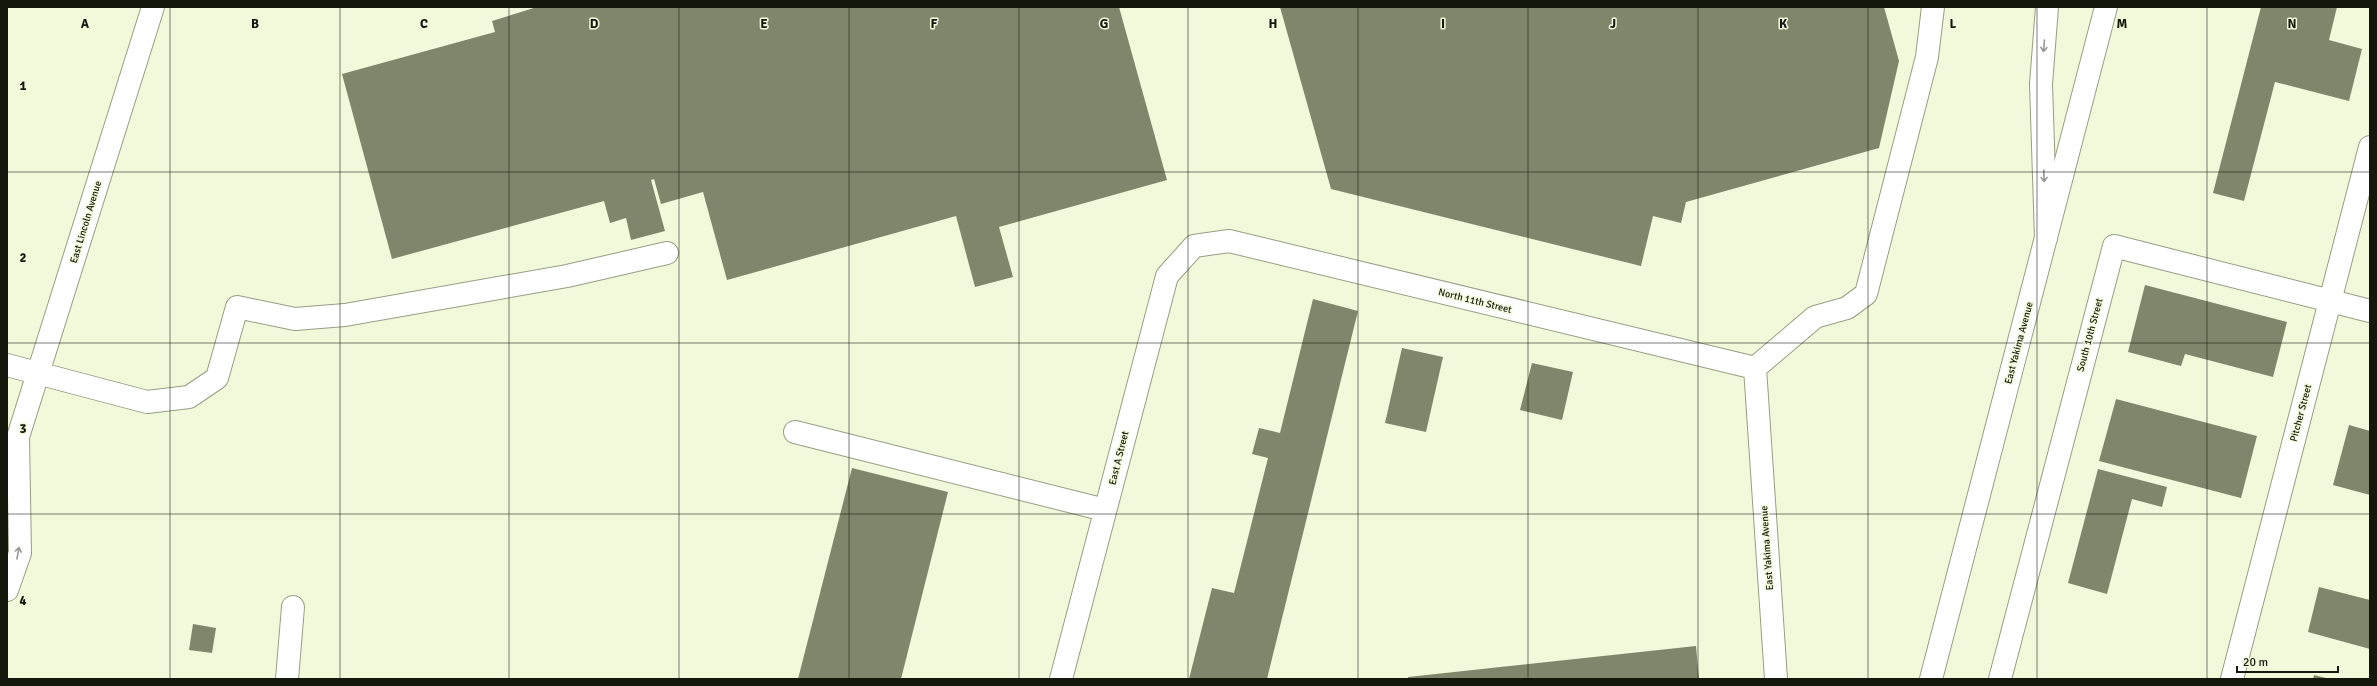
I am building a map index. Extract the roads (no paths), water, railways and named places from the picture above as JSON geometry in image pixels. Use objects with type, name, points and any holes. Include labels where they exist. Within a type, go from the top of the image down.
[{"type":"main road","name":"East Lincoln Avenue","points":[[7,590],[20,553],[13,444],[38,373],[153,7]]},
{"type":"main road","points":[[1755,368],[1815,317],[1846,308],[1866,294],[1927,57],[1933,7]]},
{"type":"main road","points":[[2046,238],[2041,84],[2047,7]]},
{"type":"main road","name":"East Yakima Avenue","points":[[1931,679],[2106,7]]},
{"type":"main road","name":"Pitcher Street","points":[[2232,679],[2370,147]]},
{"type":"main road","name":"North 11th Street","points":[[1194,246],[1229,241],[1755,368]]},
{"type":"main road","name":"East A Street","points":[[1061,679],[1167,276],[1194,246]]},
{"type":"main road","name":"South 10th Street","points":[[2000,679],[2114,246],[2370,311]]},
{"type":"main road","points":[[7,365],[147,402],[189,397],[217,378],[237,308],[295,320],[345,315],[567,276],[667,253]]},
{"type":"main road","name":"East Yakima Avenue","points":[[1755,368],[1776,679]]},
{"type":"main road","points":[[795,432],[1105,510]]},
{"type":"main road","points":[[287,679],[293,607]]}]
